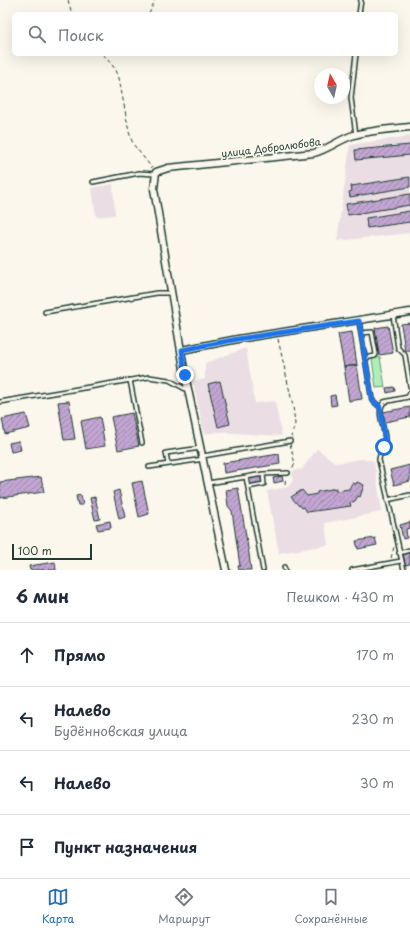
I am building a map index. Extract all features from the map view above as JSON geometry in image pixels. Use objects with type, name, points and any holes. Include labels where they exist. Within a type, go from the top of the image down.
[{"type":"street","name":"улица Добролюбова","points":[[155,173],[168,168],[314,153],[328,149],[356,134],[410,127]]},
{"type":"street","points":[[155,173],[154,189],[182,350],[202,448],[217,533],[226,570]]},
{"type":"street","points":[[182,350],[238,339],[410,312]]},
{"type":"lane","points":[[360,12],[361,0]]},
{"type":"lane","points":[[356,56],[351,98],[356,134]]},
{"type":"lane","points":[[92,182],[139,173],[155,173]]},
{"type":"lane","points":[[45,312],[156,294],[172,293]]},
{"type":"lane","points":[[393,315],[398,348],[405,354],[410,386]]},
{"type":"lane","points":[[359,321],[372,401],[380,407],[385,442],[379,454],[379,460],[404,570]]},
{"type":"lane","points":[[361,333],[371,332],[373,334],[376,356],[365,358]]},
{"type":"lane","points":[[0,402],[130,380],[159,377],[176,382],[190,392]]},
{"type":"lane","points":[[130,380],[142,443]]},
{"type":"lane","points":[[380,407],[384,402],[408,397],[410,392]]},
{"type":"lane","points":[[149,467],[290,441]]},
{"type":"lane","points":[[168,464],[166,453],[202,448]]},
{"type":"lane","points":[[208,483],[263,474],[288,473]]},
{"type":"lane","points":[[248,487],[264,484],[263,474]]},
{"type":"lane","points":[[246,477],[263,570]]},
{"type":"lane","points":[[387,500],[410,495]]},
{"type":"lane","points":[[399,553],[410,550]]},
{"type":"lane","points":[[352,570],[401,561]]},
{"type":"path","points":[[68,0],[71,12]]},
{"type":"path","points":[[150,12],[155,0]]},
{"type":"path","points":[[105,56],[113,66],[119,78],[129,132],[133,144],[155,173]]},
{"type":"path","points":[[277,334],[293,406],[295,424],[290,441],[295,464],[288,473],[285,484]]},
{"type":"path","points":[[390,563],[397,544]]},
{"type":"shaded area","points":[[410,136],[410,233],[337,241],[350,145]]},
{"type":"shaded area","points":[[113,184],[115,215],[96,217],[92,188]]},
{"type":"shaded area","points":[[246,348],[255,403],[275,401],[282,436],[218,432],[204,434],[193,381],[205,379],[205,363]]},
{"type":"shaded area","points":[[317,449],[336,463],[362,459],[374,461],[382,512],[325,523],[328,545],[279,553],[267,491],[288,487],[293,480],[292,471],[302,469]]},
{"type":"green space","points":[[380,357],[385,387],[376,388],[372,359]]},
{"type":"building","points":[[410,145],[410,155],[356,160],[355,150]]},
{"type":"building","points":[[410,177],[410,187],[350,197],[349,192],[352,191],[351,186]]},
{"type":"building","points":[[410,194],[410,205],[348,215],[346,204]]},
{"type":"building","points":[[410,211],[410,222],[367,228],[366,218]]},
{"type":"building","points":[[410,323],[410,351],[405,351],[401,324]]},
{"type":"building","points":[[388,326],[393,353],[379,355],[375,328]]},
{"type":"building","points":[[352,332],[357,365],[344,367],[338,334]]},
{"type":"building","points":[[357,365],[362,399],[349,401],[344,367]]},
{"type":"building","points":[[220,381],[230,424],[218,427],[208,384]]},
{"type":"building","points":[[394,387],[395,391],[387,393],[386,388]]},
{"type":"building","points":[[335,395],[337,405],[331,406],[330,396]]},
{"type":"building","points":[[69,401],[75,439],[64,440],[58,402]]},
{"type":"building","points":[[410,407],[410,417],[385,422],[383,412]]},
{"type":"building","points":[[132,413],[139,446],[118,450],[111,417]]},
{"type":"building","points":[[26,414],[30,428],[5,434],[2,419]]},
{"type":"building","points":[[100,417],[105,446],[86,449],[81,421]]},
{"type":"building","points":[[19,441],[21,450],[11,452],[9,443]]},
{"type":"building","points":[[279,454],[280,464],[224,473],[223,463]]},
{"type":"building","points":[[410,465],[410,481],[394,485],[390,470]]},
{"type":"building","points":[[261,476],[262,483],[251,485],[249,478]]},
{"type":"building","points":[[282,476],[283,481],[274,483],[273,478]]},
{"type":"building","points":[[41,477],[44,492],[0,498],[0,482]]},
{"type":"building","points":[[142,481],[149,514],[139,517],[132,483]]},
{"type":"building","points":[[357,482],[364,485],[360,497],[358,496],[355,501],[350,503],[351,506],[307,512],[304,507],[302,508],[300,505],[299,506],[291,497],[302,490],[307,496],[336,488],[336,491],[349,489],[352,483],[356,484]]},
{"type":"building","points":[[238,488],[251,570],[239,570],[238,566],[240,566],[232,511],[228,506],[226,490]]},
{"type":"building","points":[[119,490],[125,517],[119,519],[113,492]]},
{"type":"building","points":[[81,495],[83,505],[78,505],[76,496]]},
{"type":"building","points":[[95,497],[100,519],[95,520],[90,498]]},
{"type":"building","points":[[110,521],[111,528],[98,530],[96,524]]},
{"type":"building","points":[[410,522],[410,528],[406,529],[407,538],[403,539],[400,525]]},
{"type":"building","points":[[375,538],[377,545],[358,549],[356,541]]},
{"type":"building","points":[[410,553],[410,564],[405,565],[403,554]]},
{"type":"building","points":[[55,562],[56,570],[30,570],[29,566]]},
{"type":"route","points":[[185,375],[182,350],[238,339],[359,321],[372,400],[380,407],[385,442],[384,447]]}]
